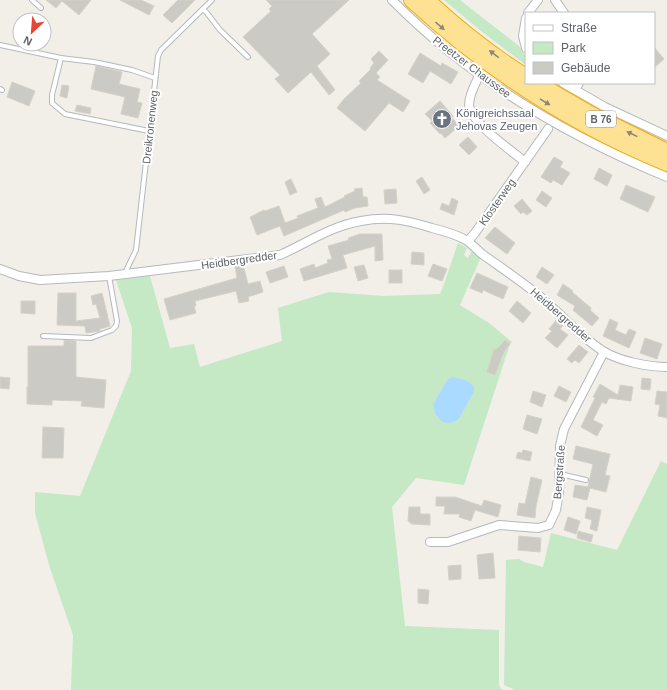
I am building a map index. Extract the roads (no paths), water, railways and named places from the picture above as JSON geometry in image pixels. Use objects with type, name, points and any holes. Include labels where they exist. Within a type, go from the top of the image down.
[{"type":"highway","name":"Preetzer Chaussee","points":[[411,0],[468,50],[533,95],[597,131],[667,164]]},
{"type":"highway","points":[[428,0],[476,40],[525,75]]},
{"type":"highway","name":"B 76","points":[[540,84],[590,113],[667,150]]},
{"type":"street","name":"Preetzer Chaussee","points":[[392,0],[426,32],[479,76],[539,115],[634,164],[667,177]]},
{"type":"street","points":[[529,12],[538,0]]},
{"type":"street","points":[[555,0],[563,12]]},
{"type":"street","points":[[525,24],[523,36],[525,44]]},
{"type":"street","points":[[479,76],[471,93],[469,105],[472,115],[480,125],[525,162]]},
{"type":"street","points":[[564,84],[605,107],[667,136]]},
{"type":"street","name":"Klosterweg","points":[[468,241],[548,129]]},
{"type":"street","name":"Heidbergredder","points":[[0,269],[19,276],[40,280],[109,276],[171,269],[280,255],[296,248],[318,235],[337,227],[359,221],[381,218],[406,220],[452,233],[468,241],[482,254],[506,270],[543,299],[580,333],[604,352],[636,363],[667,367]]},
{"type":"street","name":"Bergstraße","points":[[430,542],[448,542],[498,525],[538,528],[549,525],[556,510],[559,493],[560,446],[564,430],[604,352]]},
{"type":"lane","points":[[32,0],[42,8]]},
{"type":"lane","name":"Dreikronenweg","points":[[125,274],[136,250],[158,56],[161,50],[212,0]]},
{"type":"lane","points":[[203,9],[220,30],[248,57]]},
{"type":"lane","points":[[0,45],[61,58],[94,62],[132,70],[155,78]]},
{"type":"lane","points":[[61,58],[52,95],[52,103],[58,110],[65,114],[149,131]]},
{"type":"lane","points":[[43,336],[91,338],[112,330],[116,326],[117,321],[109,276]]},
{"type":"lane","points":[[560,474],[586,480]]},
{"type":"water","points":[[452,377],[465,380],[473,385],[473,394],[458,420],[450,423],[442,422],[435,413],[433,404],[447,380]]},
{"type":"place","name":"Königreichssaal Jehovas Zeugen","points":[[442,119]]}]
